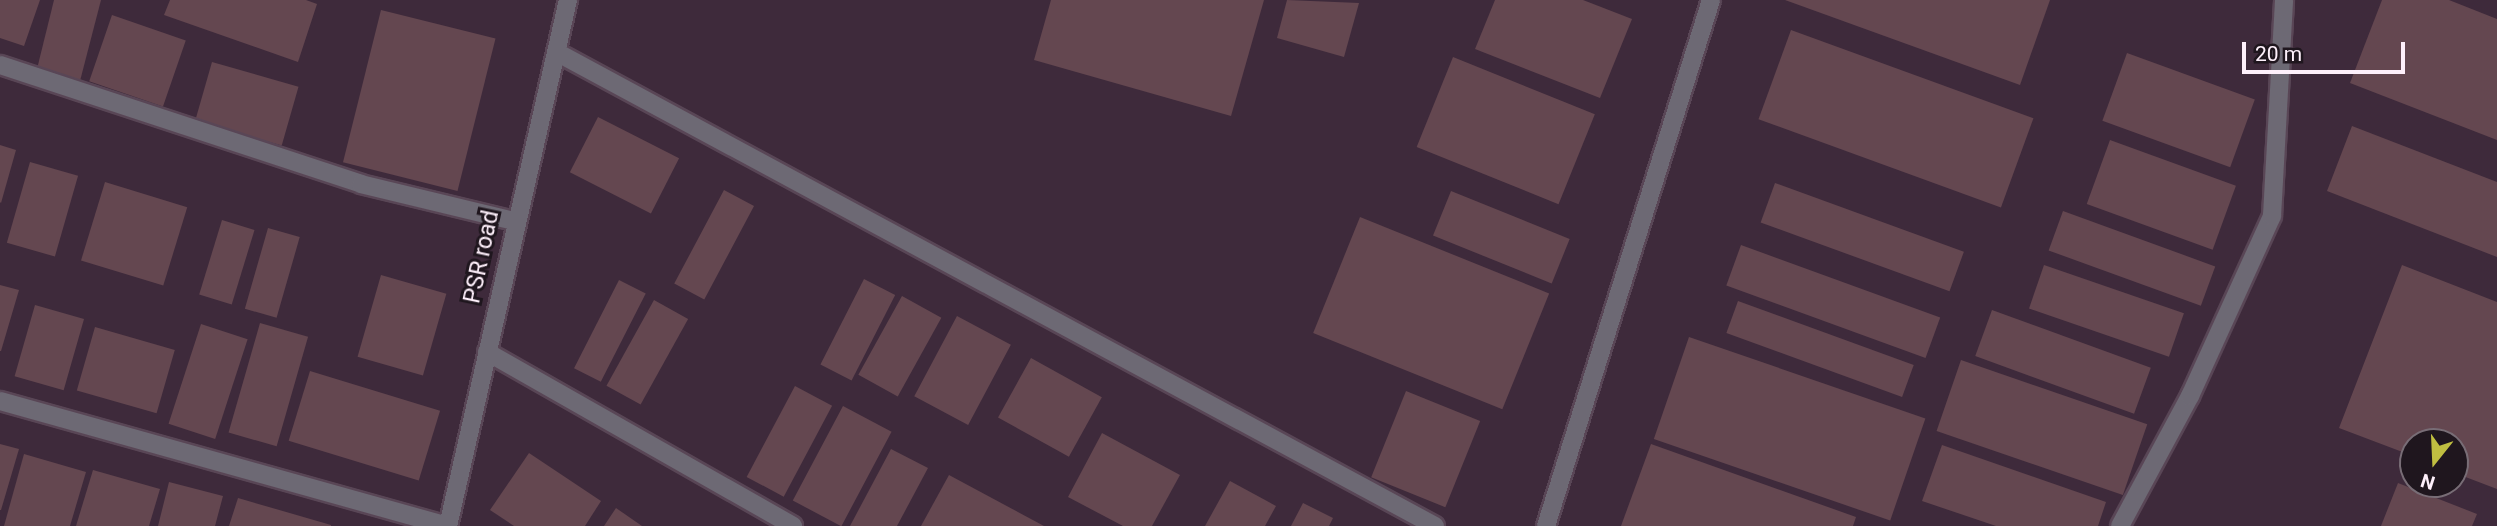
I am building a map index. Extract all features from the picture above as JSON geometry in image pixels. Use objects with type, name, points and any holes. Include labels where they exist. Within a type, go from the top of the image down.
[{"type":"street","name":"PSR road","points":[[448,526],[514,221],[559,54],[568,0]]},
{"type":"street","points":[[1546,526],[1711,0]]},
{"type":"street","points":[[2120,526],[2190,396],[2272,216],[2284,0]]},
{"type":"street","points":[[559,54],[1435,526]]},
{"type":"street","points":[[0,65],[361,184],[514,221]]},
{"type":"street","points":[[487,352],[793,526]]},
{"type":"street","points":[[0,401],[448,526]]},
{"type":"building","points":[[0,0],[40,0],[24,46],[0,38]]},
{"type":"building","points":[[54,0],[101,0],[80,81],[37,69]]},
{"type":"building","points":[[170,0],[306,0],[317,4],[298,62],[164,15]]},
{"type":"building","points":[[1051,0],[1264,0],[1231,116],[1034,60]]},
{"type":"building","points":[[1287,0],[1359,3],[1344,57],[1277,38]]},
{"type":"building","points":[[1495,0],[1583,0],[1632,19],[1600,98],[1475,49]]},
{"type":"building","points":[[1785,0],[2050,0],[2020,85]]},
{"type":"building","points":[[2382,0],[2449,0],[2497,19],[2497,140],[2350,83]]},
{"type":"building","points":[[381,10],[495,39],[458,191],[343,162]]},
{"type":"building","points":[[112,15],[186,40],[163,107],[89,81]]},
{"type":"building","points":[[1791,30],[2033,118],[2001,208],[1759,119]]},
{"type":"building","points":[[2127,53],[2255,100],[2230,167],[2102,121]]},
{"type":"building","points":[[1453,57],[1595,114],[1559,204],[1417,147]]},
{"type":"building","points":[[212,62],[299,87],[282,145],[195,121]]},
{"type":"building","points":[[598,117],[679,158],[651,214],[570,172]]},
{"type":"building","points":[[2352,126],[2497,182],[2497,257],[2327,191]]},
{"type":"building","points":[[2110,140],[2236,186],[2213,250],[2087,204]]},
{"type":"building","points":[[0,145],[16,150],[1,203],[0,202]]},
{"type":"building","points":[[30,162],[78,176],[55,257],[7,243]]},
{"type":"building","points":[[105,182],[187,207],[163,286],[81,260]]},
{"type":"building","points":[[1775,183],[1964,252],[1950,291],[1761,222]]},
{"type":"building","points":[[724,190],[754,206],[704,300],[674,284]]},
{"type":"building","points":[[1451,191],[1570,239],[1552,283],[1433,236]]},
{"type":"building","points":[[2063,211],[2215,266],[2201,306],[2049,250]]},
{"type":"building","points":[[1360,217],[1549,293],[1502,409],[1313,333]]},
{"type":"building","points":[[222,220],[255,230],[232,305],[199,295]]},
{"type":"building","points":[[268,228],[300,237],[277,318],[245,309]]},
{"type":"building","points":[[1741,245],[1940,318],[1926,358],[1726,285]]},
{"type":"building","points":[[2044,265],[2184,313],[2169,357],[2029,308]]},
{"type":"building","points":[[2402,265],[2497,302],[2497,489],[2469,478],[2469,428],[2399,428],[2399,451],[2339,428]]},
{"type":"building","points":[[381,275],[446,294],[423,375],[358,357]]},
{"type":"building","points":[[864,279],[895,295],[852,380],[820,365]]},
{"type":"building","points":[[619,280],[646,294],[601,382],[574,368]]},
{"type":"building","points":[[0,285],[19,290],[1,351],[0,351]]},
{"type":"building","points":[[902,296],[941,318],[898,397],[858,375]]},
{"type":"building","points":[[654,300],[688,319],[641,405],[606,386]]},
{"type":"building","points":[[1738,301],[1914,365],[1902,397],[1726,333]]},
{"type":"building","points":[[35,305],[84,319],[64,390],[15,376]]},
{"type":"building","points":[[1992,310],[2151,368],[2134,414],[1975,356]]},
{"type":"building","points":[[957,316],[1011,345],[968,425],[914,396]]},
{"type":"building","points":[[260,323],[308,337],[277,446],[229,433]]},
{"type":"building","points":[[201,324],[248,339],[215,439],[169,424]]},
{"type":"building","points":[[95,327],[175,350],[157,413],[77,390]]},
{"type":"building","points":[[1689,337],[1925,418],[1890,521],[1654,439]]},
{"type":"building","points":[[1031,358],[1102,397],[1069,457],[998,417]]},
{"type":"building","points":[[1961,360],[2147,424],[2123,495],[1937,431]]},
{"type":"building","points":[[310,371],[440,411],[419,481],[289,441]]},
{"type":"building","points":[[795,386],[832,406],[784,497],[747,477]]},
{"type":"building","points":[[1406,391],[1480,421],[1445,507],[1371,477]]},
{"type":"building","points":[[843,406],[892,432],[841,526],[793,500]]},
{"type":"building","points":[[1102,433],[1180,475],[1152,526],[1123,526],[1068,497]]},
{"type":"building","points":[[0,444],[19,449],[1,510],[0,510]]},
{"type":"building","points":[[1651,444],[1856,517],[1853,526],[1621,526]]},
{"type":"building","points":[[1942,445],[2106,502],[2098,526],[1996,526],[1922,501]]},
{"type":"building","points":[[891,449],[928,468],[897,526],[850,526]]},
{"type":"building","points":[[529,453],[601,501],[585,526],[514,526],[490,510]]},
{"type":"building","points":[[24,454],[86,472],[70,526],[4,526]]},
{"type":"building","points":[[93,470],[160,489],[149,526],[76,526]]},
{"type":"building","points":[[949,475],[1044,526],[921,526]]},
{"type":"building","points":[[1230,481],[1276,506],[1265,526],[1205,526]]},
{"type":"building","points":[[169,482],[223,496],[215,526],[158,526]]},
{"type":"building","points":[[2398,483],[2399,498],[2436,498],[2477,514],[2472,526],[2381,526]]},
{"type":"building","points":[[238,498],[331,525],[331,526],[229,526]]},
{"type":"building","points":[[1303,503],[1333,518],[1329,526],[1291,526]]},
{"type":"building","points":[[616,508],[642,526],[604,526]]}]
